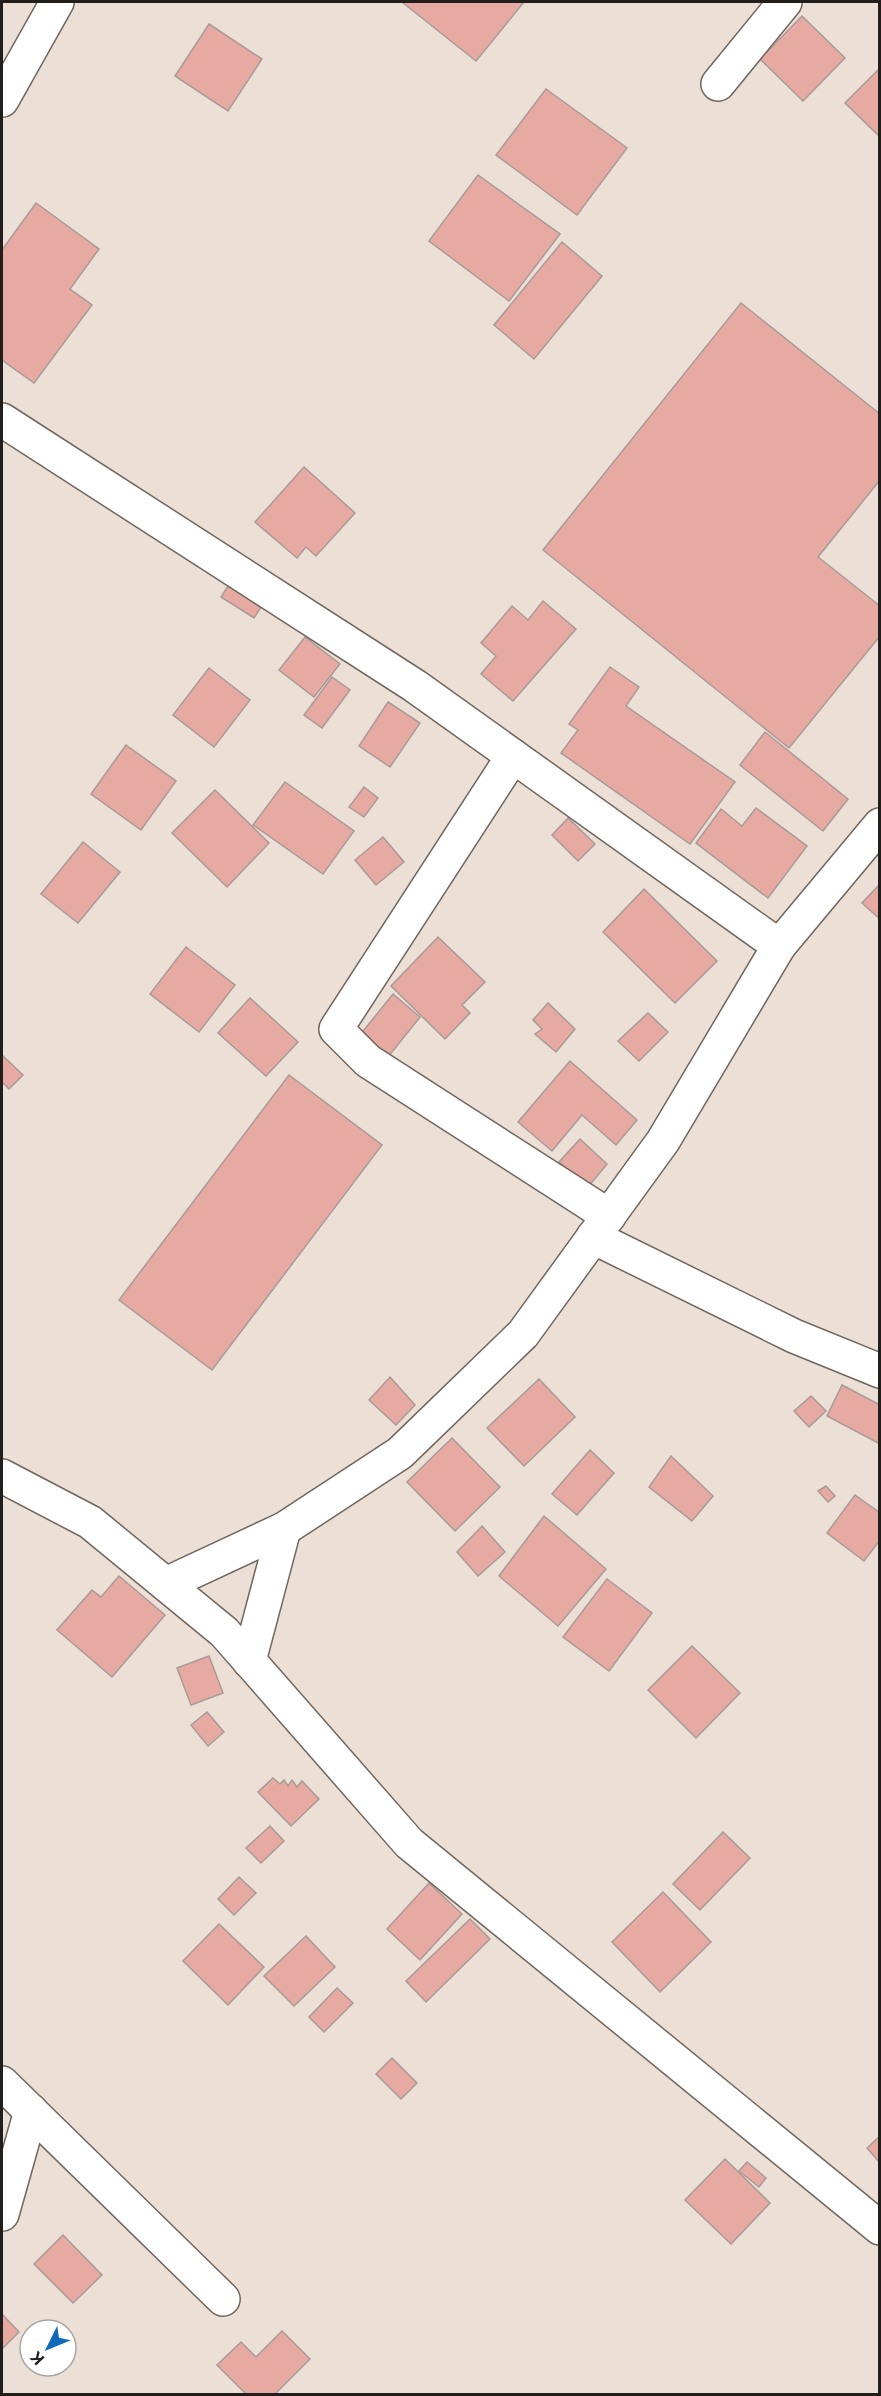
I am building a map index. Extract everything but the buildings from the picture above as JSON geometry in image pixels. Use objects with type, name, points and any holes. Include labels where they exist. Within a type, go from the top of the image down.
[{"type":"street","points":[[2,100],[57,2]]},
{"type":"street","points":[[718,84],[786,2]]},
{"type":"street","points":[[2,420],[415,686],[780,946]]},
{"type":"street","points":[[513,756],[336,1029],[368,1061],[601,1227],[794,1336],[879,1371]]},
{"type":"street","points":[[166,1584],[284,1529],[400,1452],[523,1334],[663,1141],[780,946],[879,825]]},
{"type":"street","points":[[2,1476],[90,1522],[224,1632],[410,1843],[879,2228]]},
{"type":"street","points":[[249,1660],[284,1529]]},
{"type":"street","points":[[2,2083],[223,2299]]},
{"type":"street","points":[[2,2214],[31,2111]]}]
